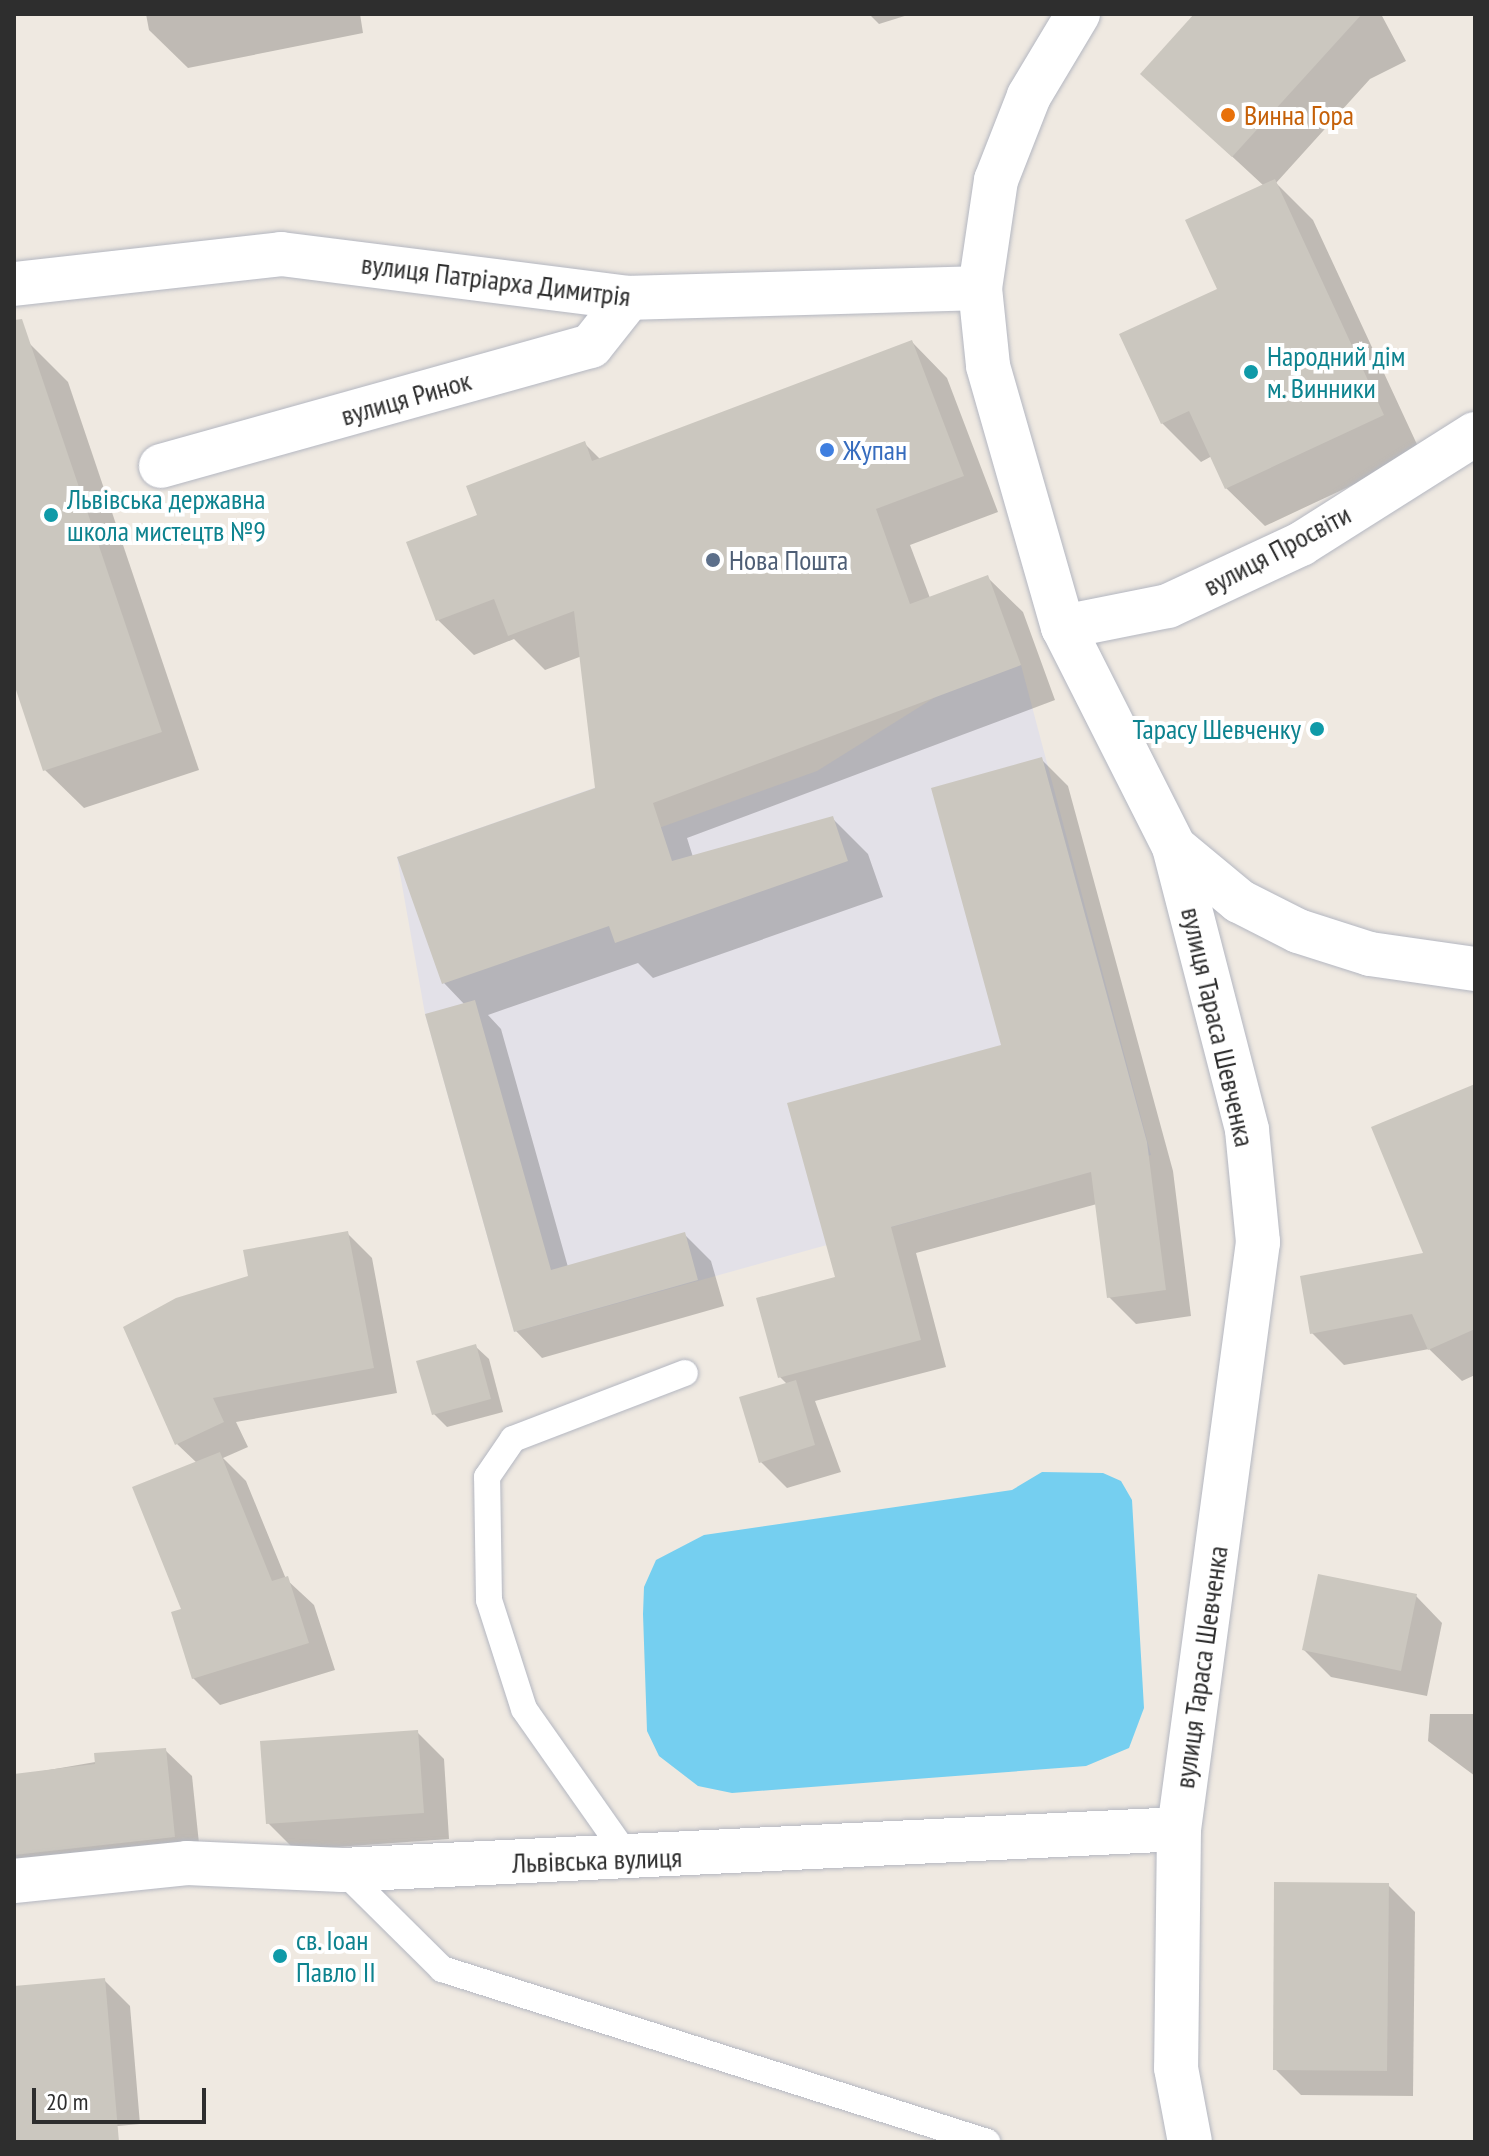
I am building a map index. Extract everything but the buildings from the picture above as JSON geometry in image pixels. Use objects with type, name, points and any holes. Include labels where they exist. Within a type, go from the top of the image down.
[{"type":"street","name":"вулиця Тараса Шевченка","points":[[1078,14],[1029,96],[996,180],[980,288],[988,366],[1063,627],[1174,847],[1247,1130],[1258,1242],[1179,1829],[1176,2068],[1190,2142]]},
{"type":"street","name":"вулиця Патріарха Димитрія","points":[[14,284],[281,254],[629,298],[980,288]]},
{"type":"street","name":"вулиця Ринок","points":[[161,466],[591,346],[629,298]]},
{"type":"street","name":"вулиця Просвіти","points":[[1063,627],[1168,606],[1287,550],[1475,434]]},
{"type":"street","points":[[1174,847],[1239,901],[1298,931],[1370,954],[1475,969]]},
{"type":"street","name":"Львівська вулиця","points":[[14,1881],[187,1863],[342,1870],[630,1860],[1179,1829]]},
{"type":"lane","points":[[630,1860],[524,1709],[489,1600],[487,1477],[513,1439],[685,1373]]},
{"type":"lane","points":[[342,1870],[442,1969],[987,2142]]},
{"type":"shaded area","points":[[1021,665],[1151,1155],[514,1332],[425,1014],[397,857],[625,777],[645,833],[817,771],[937,696]]},
{"type":"water","points":[[1042,1472],[1103,1473],[1121,1481],[1132,1500],[1144,1708],[1129,1748],[1086,1766],[732,1793],[698,1786],[659,1756],[647,1731],[643,1614],[644,1587],[656,1560],[704,1535],[1012,1490]]},
{"type":"place","name":"Винна Гора","points":[[1228,115]]},
{"type":"place","name":"Народний дім м. Винники","points":[[1251,372]]},
{"type":"place","name":"Жупан","points":[[827,450]]},
{"type":"place","name":"Львівська державна школа мистецтв №9","points":[[51,515]]},
{"type":"place","name":"Нова Пошта","points":[[713,560]]},
{"type":"place","name":"Тарасу Шевченку","points":[[1317,729]]},
{"type":"place","name":"св. Іоан Павло ІІ","points":[[280,1956]]}]
